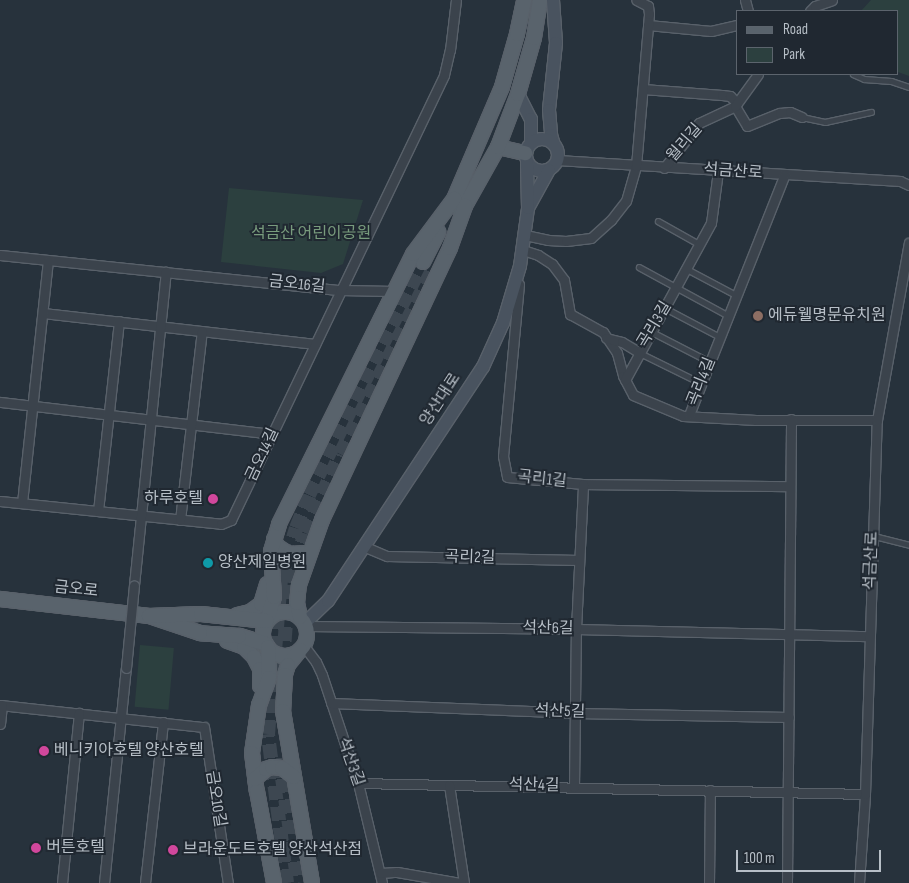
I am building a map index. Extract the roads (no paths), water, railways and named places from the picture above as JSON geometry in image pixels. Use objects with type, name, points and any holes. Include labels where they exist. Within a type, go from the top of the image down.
[{"type":"main road","points":[[312,883],[287,745],[283,687],[288,665],[302,648],[306,639],[297,594],[309,553],[322,520],[450,248],[460,203],[502,87],[517,34],[524,0]]},
{"type":"main road","points":[[428,265],[460,203],[498,147],[518,94],[534,38],[540,0]]},
{"type":"main road","points":[[528,208],[549,170],[557,160],[549,125],[556,43],[553,0]]},
{"type":"main road","name":"양산대로","points":[[303,622],[328,601],[483,367],[503,323],[520,266],[528,208],[528,153],[531,119],[518,94]]},
{"type":"main road","points":[[498,147],[528,153],[546,140],[554,145]]},
{"type":"main road","points":[[528,153],[534,170],[549,170]]},
{"type":"main road","points":[[222,616],[250,612],[261,604],[266,591],[267,570],[272,545],[299,481],[413,254],[460,203]]},
{"type":"main road","points":[[272,545],[289,554],[309,553]]},
{"type":"main road","points":[[259,705],[269,678],[267,646],[263,632],[274,588],[272,545]]},
{"type":"main road","name":"금오로","points":[[0,600],[149,616],[201,614],[267,621]]},
{"type":"main road","points":[[267,621],[279,612],[294,613],[303,622]]},
{"type":"main road","name":"금오로","points":[[149,616],[200,633],[239,636],[267,646]]},
{"type":"main road","points":[[200,633],[236,644],[250,652],[260,669],[259,705],[252,753],[274,883]]},
{"type":"main road","points":[[267,646],[273,652],[287,656],[302,648]]},
{"type":"main road","points":[[255,779],[266,769],[272,767],[282,768],[294,778]]},
{"type":"street","name":"금오16길","points":[[0,255],[340,290],[444,75],[450,50],[456,0]]},
{"type":"street","points":[[525,235],[548,240],[566,241],[591,238],[612,220],[626,201],[636,166],[648,25],[648,6],[636,0]]},
{"type":"street","points":[[811,10],[815,6],[832,0]]},
{"type":"street","points":[[648,25],[712,31],[736,25]]},
{"type":"street","name":"월리길","points":[[664,168],[699,123],[736,105],[757,75]]},
{"type":"street","points":[[643,89],[730,96],[747,126],[780,113],[790,112],[802,116]]},
{"type":"street","name":"석금산로","points":[[557,160],[784,176],[900,181],[909,184]]},
{"type":"street","name":"곡리3길","points":[[523,250],[538,255],[552,264],[564,280],[570,314],[603,332],[606,338],[622,342],[640,354],[711,223],[718,171]]},
{"type":"street","name":"곡리4길","points":[[784,176],[689,414],[756,420],[876,420]]},
{"type":"street","name":"석금산로","points":[[859,883],[865,794],[876,420],[909,242]]},
{"type":"street","points":[[22,503],[48,260]]},
{"type":"street","name":"곡리1길","points":[[520,266],[503,456],[507,477],[583,484],[789,486]]},
{"type":"street","points":[[104,883],[134,585],[139,516],[166,272]]},
{"type":"street","points":[[340,290],[394,291]]},
{"type":"street","name":"금오14길","points":[[0,501],[221,524],[231,520],[340,290]]},
{"type":"street","points":[[43,313],[315,344]]},
{"type":"street","points":[[98,511],[119,322]]},
{"type":"street","points":[[180,520],[202,331]]},
{"type":"street","points":[[606,338],[617,353],[625,380],[632,395],[683,416],[689,414]]},
{"type":"street","points":[[625,380],[640,354]]},
{"type":"street","points":[[0,402],[273,434]]},
{"type":"street","points":[[787,883],[790,419]]},
{"type":"street","points":[[574,787],[576,629],[583,484]]},
{"type":"street","name":"곡리2길","points":[[363,546],[387,556],[579,560]]},
{"type":"street","name":"석산6길","points":[[303,622],[869,636]]},
{"type":"street","name":"석산3길","points":[[302,648],[316,662],[331,703],[358,783],[382,878]]},
{"type":"street","name":"석산5길","points":[[331,703],[575,713],[789,717]]},
{"type":"street","name":"금오10길","points":[[0,724],[1,705],[204,727],[228,883]]},
{"type":"street","points":[[62,883],[79,713]]},
{"type":"street","points":[[145,883],[163,722]]},
{"type":"street","name":"석산4길","points":[[358,783],[865,794]]},
{"type":"street","points":[[382,878],[397,872],[463,883],[449,785]]},
{"type":"street","points":[[710,790],[710,883]]},
{"type":"lane","points":[[855,75],[864,79],[891,81],[909,87]]},
{"type":"lane","points":[[802,116],[825,122],[871,112]]},
{"type":"lane","points":[[658,221],[700,244]]},
{"type":"lane","points":[[639,267],[729,316]]},
{"type":"lane","points":[[687,269],[737,296]]},
{"type":"lane","points":[[665,308],[720,337]]},
{"type":"lane","points":[[652,332],[710,362]]},
{"type":"lane","points":[[640,354],[702,383]]},
{"type":"lane","points":[[873,536],[909,545]]},
{"type":"tunnel","points":[[287,883],[268,734],[281,578],[296,528],[309,495],[423,262]]},
{"type":"tunnel","points":[[283,662],[289,583],[305,533],[340,454],[432,270]]},
{"type":"tunnel","points":[[279,758],[298,883]]},
{"type":"place","name":"에듀웰명문유치원","points":[[758,316]]},
{"type":"place","name":"하루호텔","points":[[213,499]]},
{"type":"place","name":"양산제일병원","points":[[208,563]]},
{"type":"place","name":"베니키아호텔 양산호텔","points":[[44,751]]},
{"type":"place","name":"버튼호텔","points":[[36,848]]},
{"type":"place","name":"브라운도트호텔 양산석산점","points":[[173,850]]},
{"type":"park label","name":"석금산 어린이공원","points":[[311,234]]}]
